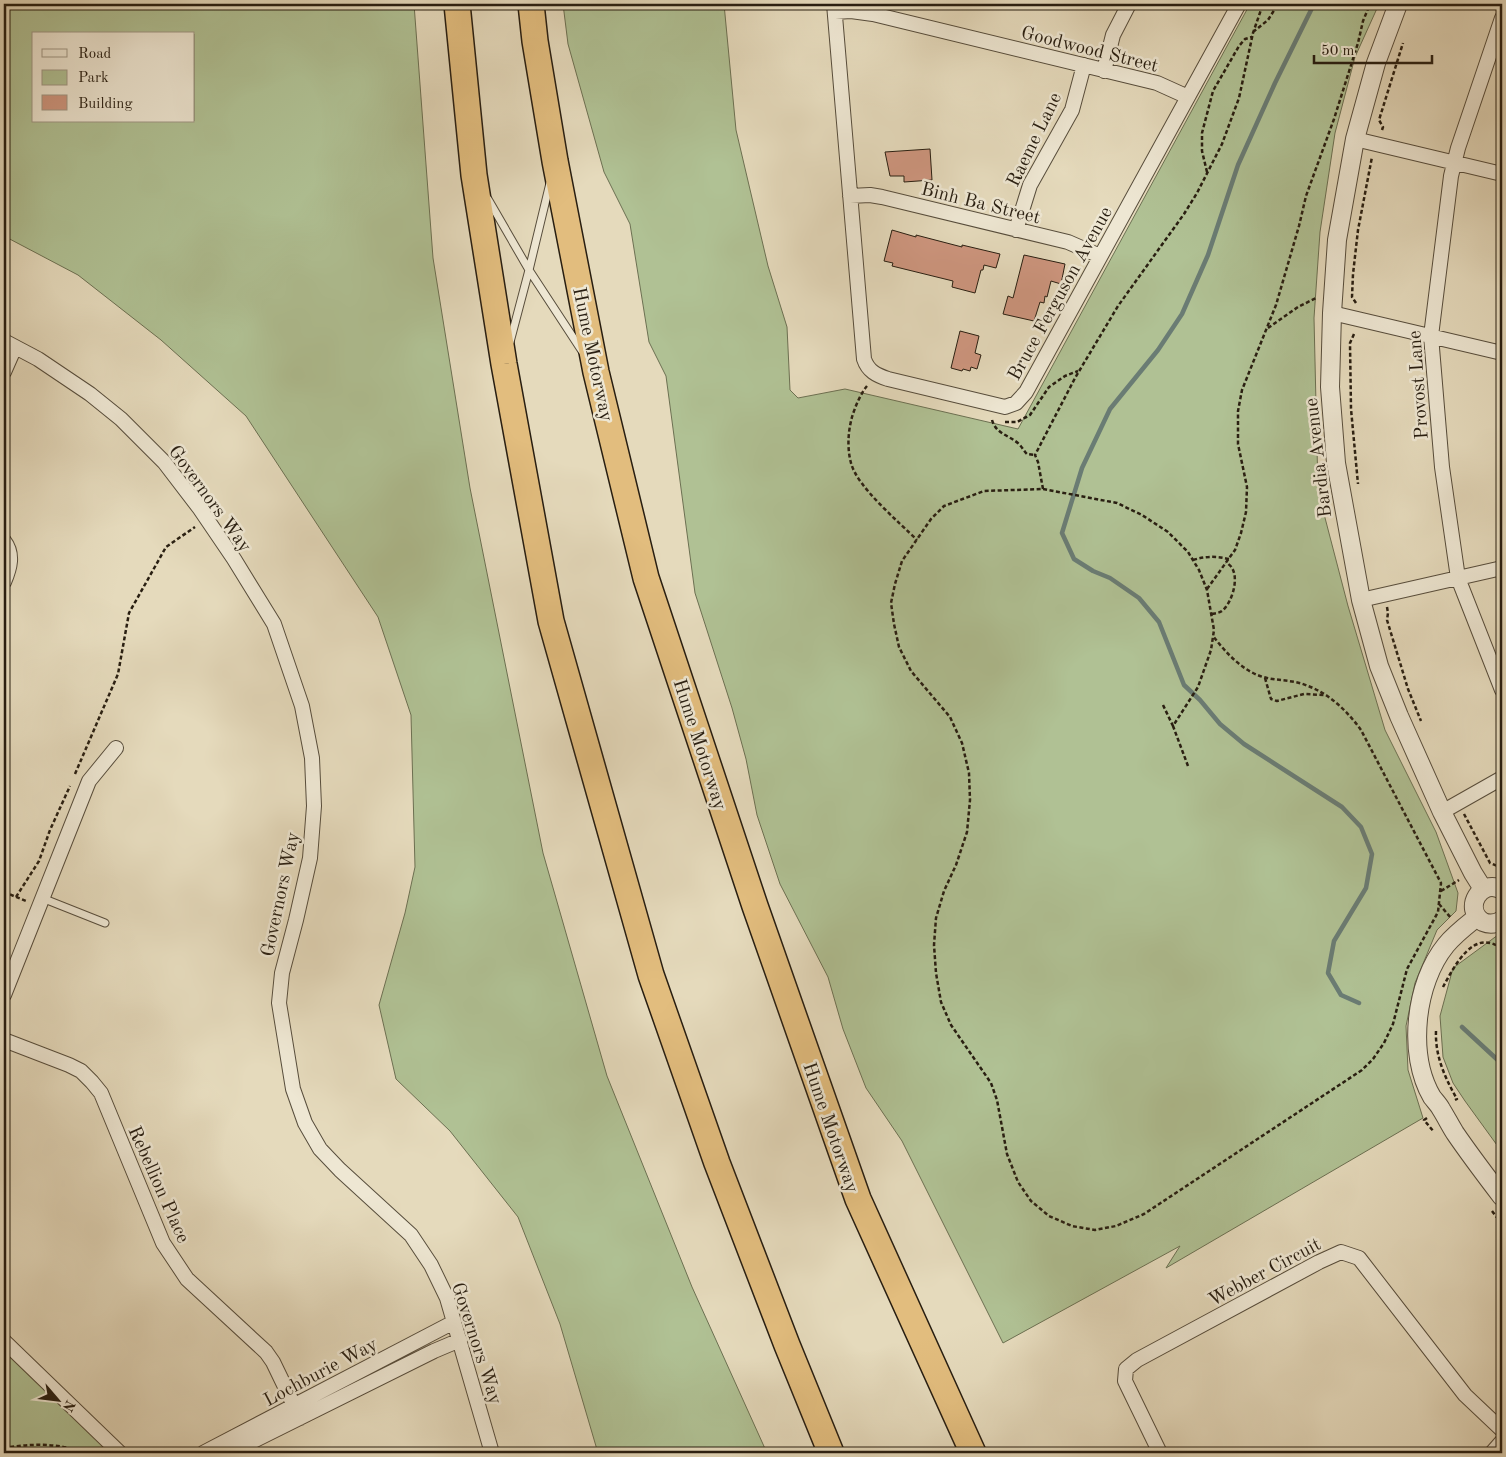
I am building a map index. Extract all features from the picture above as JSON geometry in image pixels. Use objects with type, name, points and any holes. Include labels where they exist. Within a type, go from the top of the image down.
[{"type":"highway","points":[[457,4],[474,175],[504,364],[551,621],[651,975],[717,1163],[830,1453]]},
{"type":"highway","name":"Hume Motorway","points":[[531,4],[555,160],[596,372],[646,578],[755,906],[854,1190],[974,1453]]},
{"type":"street","points":[[1104,71],[1113,35],[1129,4]]},
{"type":"street","name":"Bruce Ferguson Avenue","points":[[835,8],[864,359],[869,369],[888,380],[1005,407],[1016,403],[1026,392],[1239,4]]},
{"type":"street","name":"Bardia Avenue","points":[[1398,4],[1376,63],[1355,139],[1336,240],[1330,387],[1336,463],[1361,600],[1379,666],[1442,812],[1472,872],[1483,889]]},
{"type":"street","name":"Goodwood Street","points":[[835,8],[873,14],[1157,83],[1188,97]]},
{"type":"street","name":"Provost Lane","points":[[1502,18],[1458,148],[1451,176],[1431,336],[1442,467],[1458,578],[1502,690]]},
{"type":"street","name":"Raeme Lane","points":[[1016,230],[1030,185],[1072,110],[1084,65]]},
{"type":"street","points":[[1355,139],[1502,174]]},
{"type":"street","name":"Binh Ba Street","points":[[850,196],[870,195],[882,197],[1068,242],[1100,256]]},
{"type":"street","points":[[1332,313],[1502,353]]},
{"type":"street","points":[[4,372],[9,344]]},
{"type":"street","name":"Governors Way","points":[[9,344],[38,359],[90,394],[121,419],[164,462],[207,519],[274,624],[302,706],[312,758],[314,806],[310,858],[282,973],[279,1003],[293,1089],[304,1123],[320,1149],[410,1235],[431,1266],[447,1298],[492,1453]]},
{"type":"street","points":[[4,541],[11,560],[4,582]]},
{"type":"street","points":[[1361,600],[1502,568]]},
{"type":"street","points":[[4,995],[89,781],[116,748]]},
{"type":"street","points":[[1442,812],[1502,778]]},
{"type":"street","points":[[1502,890],[1494,887],[1483,889],[1478,893],[1473,905],[1477,917],[1488,923],[1494,924],[1502,920]]},
{"type":"street","points":[[1477,917],[1446,945],[1431,970],[1420,1002],[1417,1027],[1418,1048],[1422,1072],[1432,1096],[1454,1131],[1502,1197]]},
{"type":"street","name":"Rebellion Place","points":[[4,1040],[75,1068],[86,1076],[101,1093],[163,1243],[187,1278],[266,1352],[273,1362],[297,1412]]},
{"type":"street","name":"Webber Circuit","points":[[1160,1453],[1125,1381],[1126,1369],[1137,1360],[1341,1252],[1359,1258],[1465,1395],[1502,1430]]},
{"type":"street","name":"Lochburie Way","points":[[229,1453],[454,1322]]},
{"type":"street","name":"Lochburie Way","points":[[204,1453],[460,1340]]},
{"type":"street","points":[[4,1341],[120,1453]]},
{"type":"lane","points":[[504,364],[555,160]]},
{"type":"lane","points":[[474,175],[529,270],[596,372]]},
{"type":"lane","points":[[41,902],[105,924]]},
{"type":"lane","points":[[1486,1453],[1502,1436]]},
{"type":"path","points":[[1043,489],[1035,454],[1075,378],[1118,306],[1184,214],[1222,144],[1239,98],[1252,35],[1263,4]]},
{"type":"path","points":[[1207,173],[1202,152],[1202,133],[1213,91],[1239,46],[1268,20],[1278,4]]},
{"type":"path","points":[[1207,590],[1235,550],[1246,512],[1246,487],[1238,444],[1238,411],[1242,390],[1276,305],[1297,235],[1306,196],[1334,119],[1358,43],[1362,21],[1370,4]]},
{"type":"path","points":[[1383,127],[1379,120],[1404,38]]},
{"type":"path","points":[[1356,303],[1352,297],[1353,274],[1358,230],[1370,161]]},
{"type":"path","points":[[1267,329],[1298,307],[1318,298]]},
{"type":"path","points":[[1354,337],[1350,343],[1351,408],[1360,493]]},
{"type":"path","points":[[866,386],[854,412],[849,431],[848,441],[851,464],[860,482],[917,540]]},
{"type":"path","points":[[992,420],[994,426],[1002,434],[1018,443],[1027,454],[1035,454]]},
{"type":"path","points":[[1174,726],[1198,687],[1211,650],[1213,636],[1214,630],[1207,590],[1199,570],[1188,552],[1168,532],[1117,503],[1053,490],[1032,488],[984,491],[944,506],[931,519],[902,561],[891,604],[899,646],[911,672],[950,717],[962,743],[969,773],[968,832],[944,891],[936,918],[934,946],[941,1002],[951,1025],[991,1083],[997,1100],[1007,1154],[1018,1182],[1031,1201],[1048,1216],[1072,1226],[1095,1230],[1116,1226],[1144,1214],[1355,1075],[1373,1059],[1384,1043],[1393,1024],[1408,970],[1438,912],[1441,883],[1361,730],[1350,715],[1325,695],[1310,686],[1295,681],[1265,678],[1250,671],[1232,659],[1213,636]]},
{"type":"path","points":[[16,897],[39,861],[50,830],[118,674],[129,613],[166,547],[207,519]]},
{"type":"path","points":[[1193,560],[1214,556],[1228,561],[1232,568],[1235,581],[1228,605],[1219,613],[1212,614]]},
{"type":"path","points":[[1388,613],[1387,620],[1408,689],[1424,729]]},
{"type":"path","points":[[1265,678],[1271,699],[1277,701],[1304,694],[1325,695]]},
{"type":"path","points":[[1163,705],[1174,726],[1188,766]]},
{"type":"path","points":[[1458,803],[1490,863],[1502,868]]},
{"type":"path","points":[[4,892],[16,897],[41,902]]},
{"type":"path","points":[[1442,988],[1456,963],[1472,946],[1484,942],[1495,943],[1502,950]]},
{"type":"path","points":[[1436,1027],[1440,1063],[1446,1080],[1457,1099]]},
{"type":"path","points":[[4,1448],[24,1445],[50,1446],[82,1453]]},
{"type":"green space","points":[[4,4],[414,4],[433,258],[470,488],[543,853],[607,1076],[692,1287],[767,1453],[598,1453],[560,1324],[518,1217],[450,1131],[396,1079],[379,1005],[405,913],[415,867],[411,715],[378,617],[246,416],[161,340],[78,275],[4,236]]},
{"type":"green space","points":[[563,4],[724,4],[736,130],[768,266],[787,327],[790,390],[798,398],[845,389],[1018,429],[1250,4],[1379,4],[1355,57],[1335,133],[1320,232],[1314,318],[1318,491],[1348,606],[1385,730],[1436,832],[1458,893],[1456,911],[1437,930],[1415,983],[1406,1026],[1408,1070],[1423,1118],[1166,1268],[1180,1246],[1003,1343],[902,1141],[866,1088],[843,1029],[828,977],[780,884],[757,815],[746,759],[732,708],[695,593],[666,376],[649,342],[630,224],[604,172],[568,44]]},
{"type":"green space","points":[[1502,932],[1502,1152],[1453,1083],[1443,1057],[1440,1016],[1453,968]]},
{"type":"green space","points":[[4,1340],[120,1453],[4,1453]]},
{"type":"building","points":[[930,149],[932,180],[904,182],[904,176],[890,176],[885,152]]},
{"type":"building","points":[[892,230],[916,237],[916,235],[962,247],[962,245],[1000,254],[996,268],[984,265],[975,293],[952,287],[953,281],[892,266],[893,263],[884,261]]},
{"type":"building","points":[[1024,255],[1065,264],[1061,284],[1051,281],[1047,297],[1045,296],[1044,303],[1040,302],[1034,321],[1003,314],[1008,296],[1013,298]]},
{"type":"building","points":[[960,331],[979,336],[975,353],[981,355],[977,369],[971,367],[970,371],[963,369],[962,371],[951,368]]},
{"type":"waterway","points":[[1314,4],[1275,83],[1238,165],[1208,255],[1182,314],[1158,350],[1110,409],[1082,468],[1062,533],[1074,559],[1093,571],[1110,578],[1139,598],[1159,622],[1184,685],[1200,700],[1220,724],[1244,744],[1342,807],[1361,827],[1372,854],[1366,888],[1334,941],[1328,973],[1341,995],[1359,1003]]},
{"type":"waterway","points":[[1462,1027],[1502,1064]]}]
